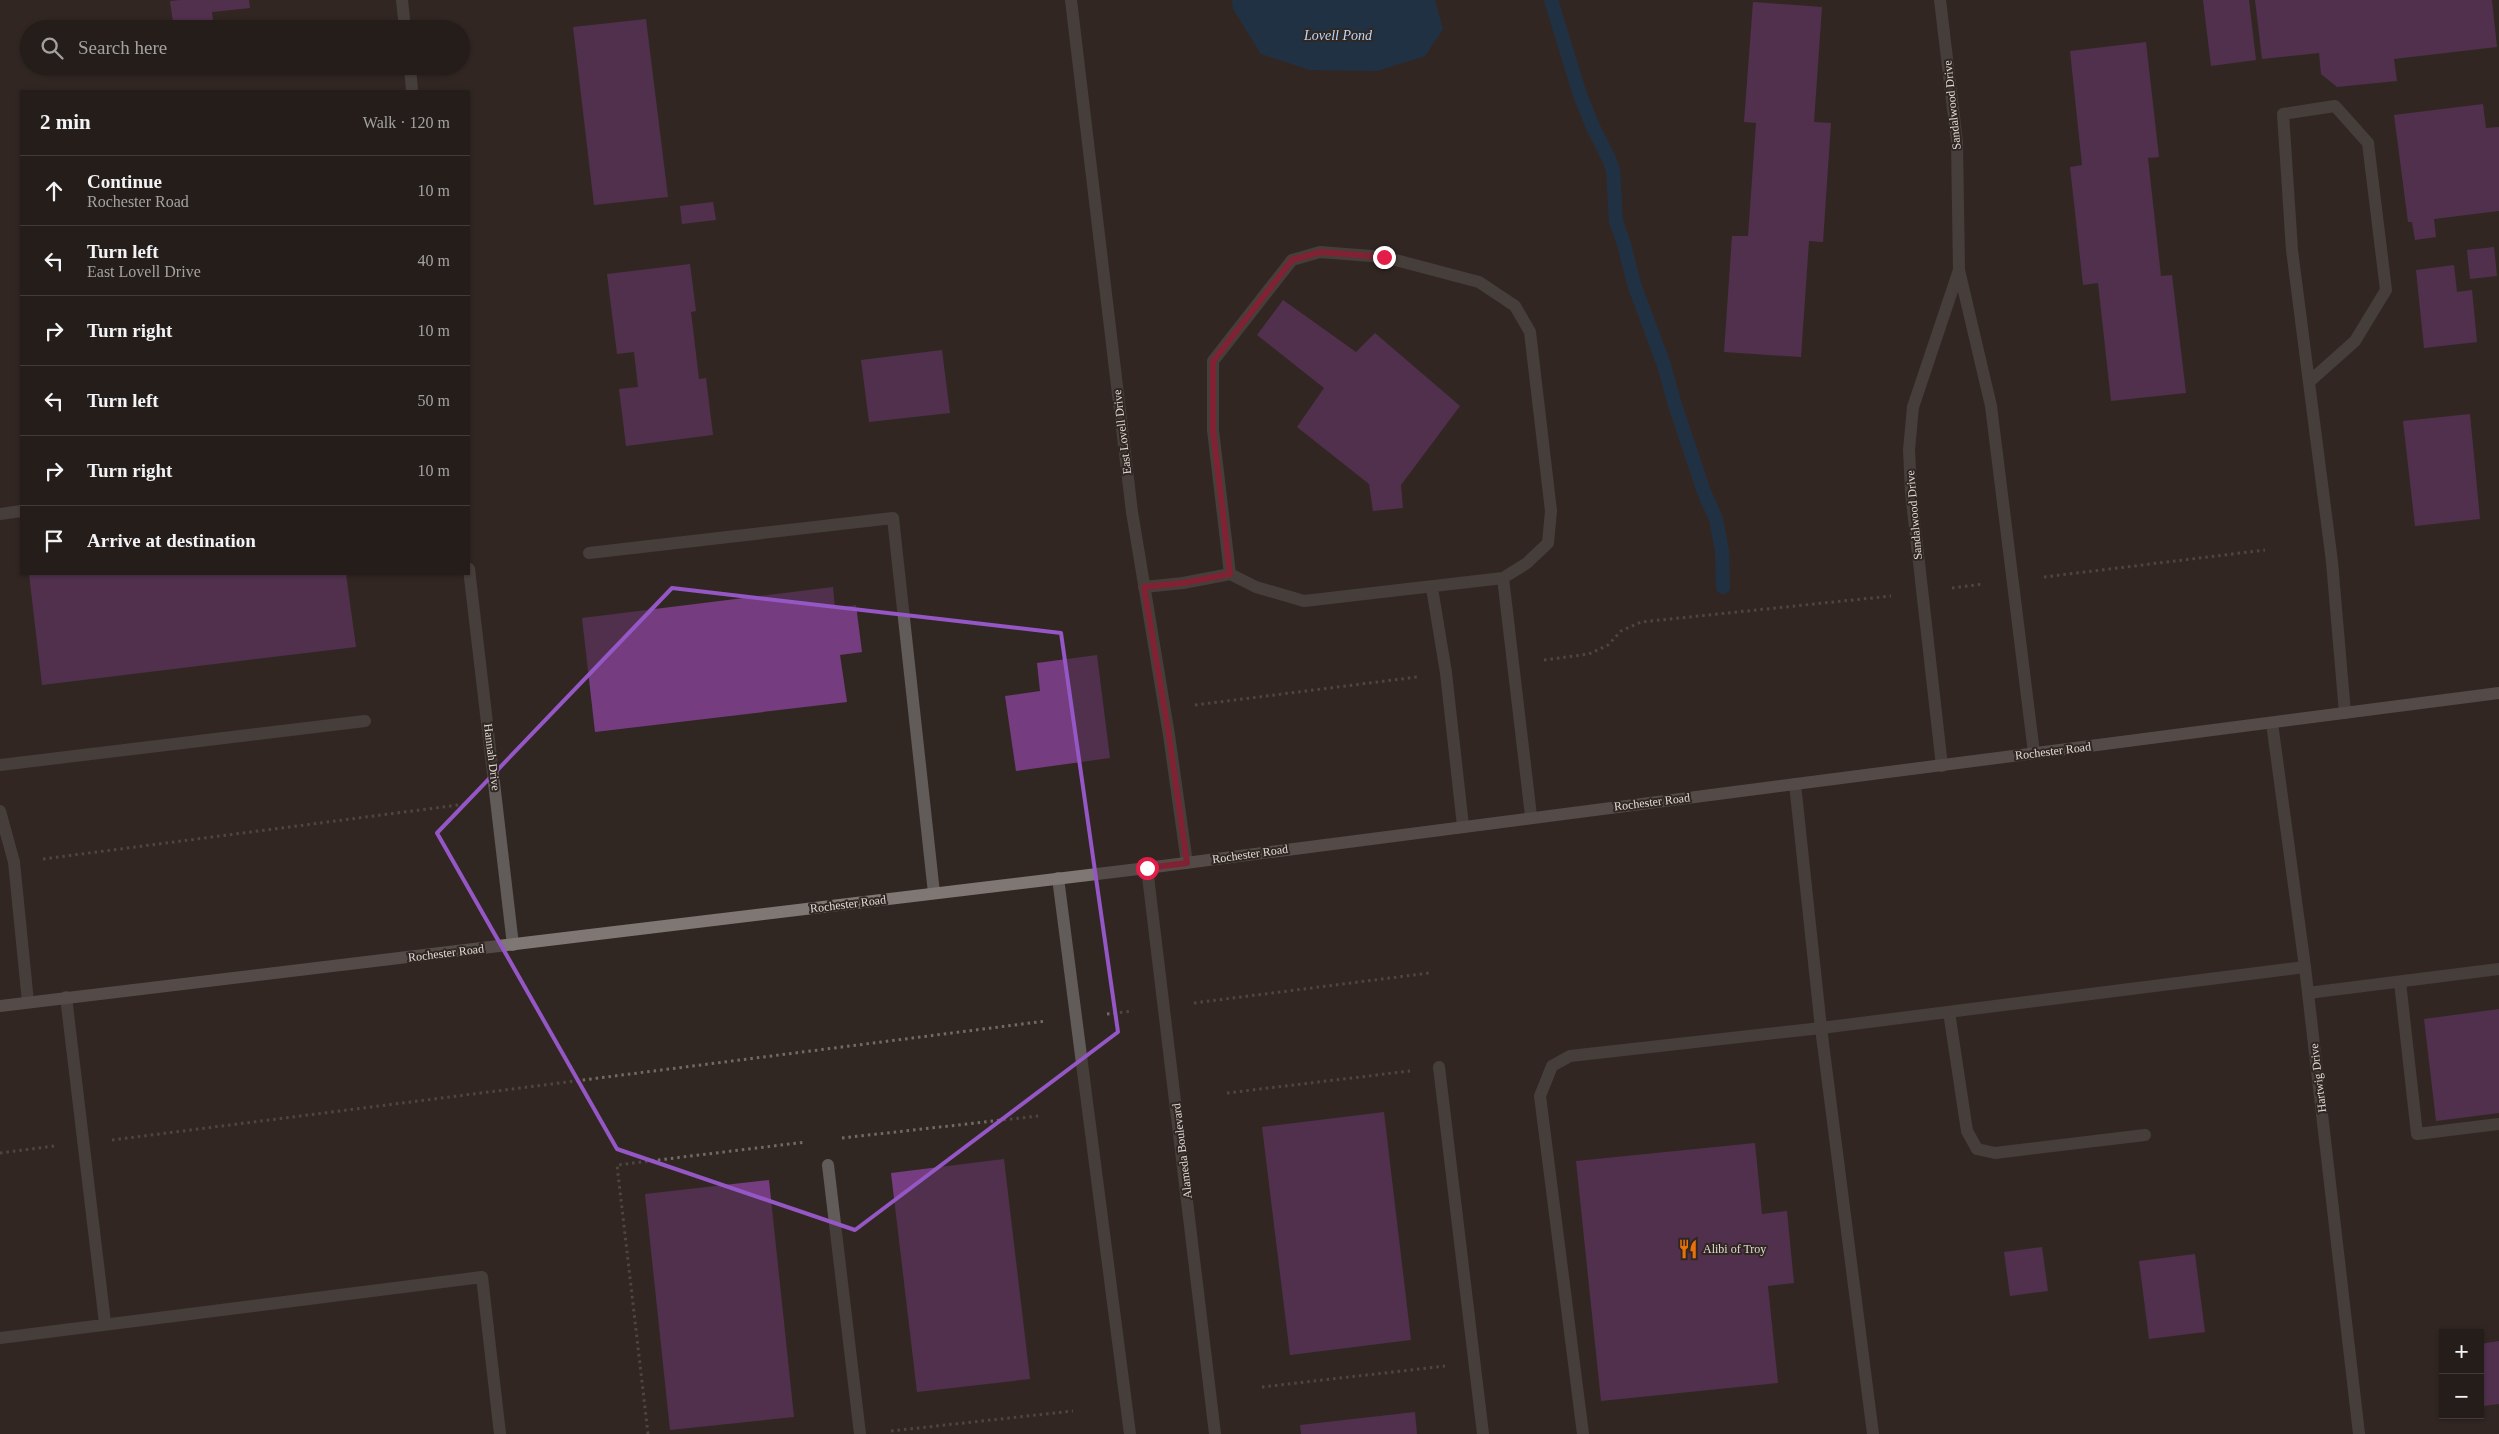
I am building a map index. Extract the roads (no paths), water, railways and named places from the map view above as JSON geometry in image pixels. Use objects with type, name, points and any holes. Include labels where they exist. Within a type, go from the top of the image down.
[{"type":"main road","name":"Rochester Road","points":[[0,1006],[1187,863],[1531,816],[1942,766],[2499,693]]},
{"type":"street","points":[[402,0],[404,20]]},
{"type":"street","name":"East Lovell Drive","points":[[1071,0],[1120,420],[1187,863]]},
{"type":"street","name":"Sandalwood Drive","points":[[1940,0],[1957,142],[1959,270],[1992,406],[2034,753]]},
{"type":"street","points":[[411,75],[412,90]]},
{"type":"street","points":[[2309,382],[2355,342],[2386,290],[2368,143],[2335,106],[2283,114],[2292,250],[2332,562],[2345,713]]},
{"type":"street","points":[[1144,587],[1183,583],[1230,574],[1256,587],[1304,600],[1432,588],[1504,578],[1527,563],[1548,543],[1551,511],[1530,332],[1515,306],[1479,282],[1384,257],[1320,252],[1292,260],[1213,361],[1213,430],[1230,574]]},
{"type":"street","name":"Sandalwood Drive","points":[[1942,766],[1911,492],[1909,450],[1913,407],[1959,270]]},
{"type":"street","points":[[0,514],[20,512]]},
{"type":"street","points":[[589,553],[893,518],[934,893]]},
{"type":"street","name":"Hannah Drive","points":[[470,575],[513,945]]},
{"type":"street","points":[[1504,578],[1531,816]]},
{"type":"street","points":[[1432,588],[1446,673],[1463,826]]},
{"type":"street","points":[[0,766],[365,721]]},
{"type":"street","name":"Hartwig Drive","points":[[2272,723],[2305,967],[2359,1434]]},
{"type":"street","points":[[1794,784],[1821,1028],[1873,1434]]},
{"type":"street","points":[[0,811],[14,862],[28,1002]]},
{"type":"street","name":"Alameda Boulevard","points":[[1147,868],[1215,1434]]},
{"type":"street","points":[[1058,878],[1130,1434]]},
{"type":"street","points":[[1584,1434],[1540,1096],[1552,1066],[1570,1056],[1821,1028],[2305,967]]},
{"type":"street","points":[[2308,993],[2499,969]]},
{"type":"street","points":[[2400,982],[2417,1134],[2499,1124]]},
{"type":"street","points":[[66,997],[105,1323]]},
{"type":"street","points":[[1950,1012],[1967,1131],[1976,1149],[1995,1153],[2145,1135]]},
{"type":"street","points":[[1439,1067],[1484,1434]]},
{"type":"street","points":[[828,1165],[860,1434]]},
{"type":"street","points":[[0,1338],[105,1323],[482,1277],[500,1434]]},
{"type":"water","name":"Lovell Pond","points":[[1232,0],[1435,0],[1443,29],[1425,56],[1377,71],[1310,70],[1261,54],[1233,9]]},
{"type":"waterway","points":[[1551,0],[1580,95],[1613,170],[1616,221],[1634,284],[1664,365],[1674,402],[1704,492],[1716,519],[1722,551],[1723,587]]},
{"type":"place","name":"Alibi of Troy","points":[[1688,1249]]}]
